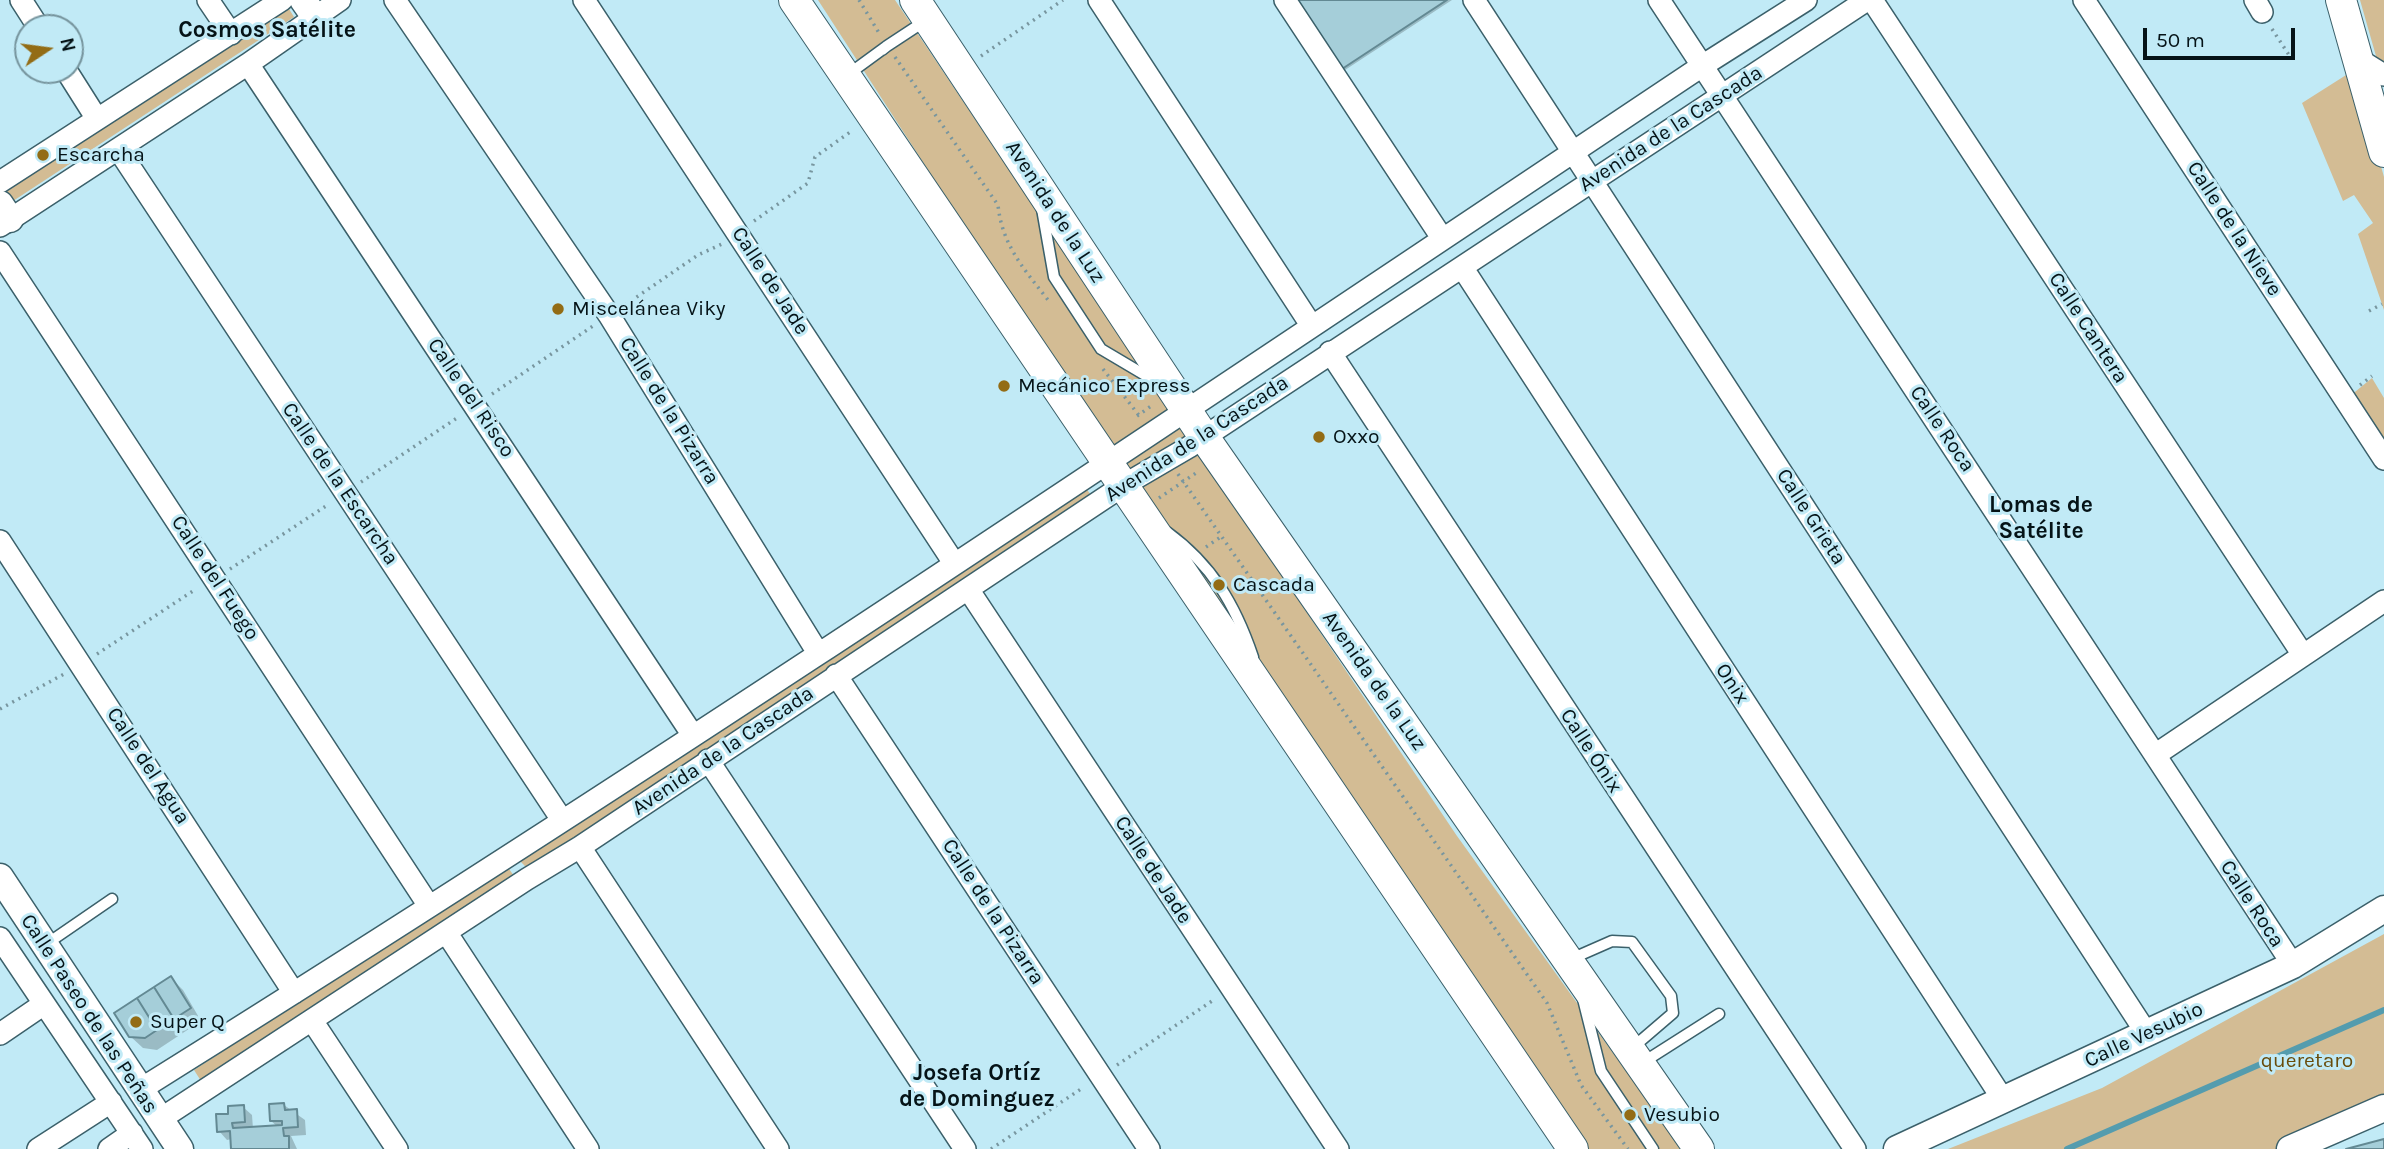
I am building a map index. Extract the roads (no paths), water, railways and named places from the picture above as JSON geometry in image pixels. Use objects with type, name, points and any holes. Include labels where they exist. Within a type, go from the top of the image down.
[{"type":"main road","points":[[794,0],[1573,1149]]},
{"type":"main road","points":[[2341,0],[2372,68],[2384,152]]},
{"type":"main road","name":"Avenida de la Luz","points":[[916,17],[960,70],[1038,186],[1203,447],[1699,1149]]},
{"type":"street","points":[[208,0],[231,34]]},
{"type":"street","points":[[0,183],[282,0]]},
{"type":"street","points":[[4,216],[118,149],[248,64],[309,8],[340,0]]},
{"type":"street","name":"Calle de la Pizarra","points":[[395,0],[609,315],[818,653]]},
{"type":"street","name":"Calle de Jade","points":[[584,0],[954,563]]},
{"type":"street","points":[[1099,0],[1311,325]]},
{"type":"street","points":[[1286,0],[1443,238]]},
{"type":"street","name":"Calle Grieta","points":[[1474,0],[2147,1034]]},
{"type":"street","name":"Calle Roca","points":[[1659,0],[2293,965]]},
{"type":"street","name":"Avenida de la Cascada","points":[[141,1088],[510,855],[1152,431],[1178,405],[1311,325],[1702,66],[1807,0]]},
{"type":"street","name":"Avenida de la Cascada","points":[[159,1120],[313,1022],[527,878],[580,848],[708,760],[1124,485],[1169,459],[1203,447],[1330,352],[1869,0]]},
{"type":"street","name":"Calle Cantera","points":[[1869,0],[2303,656]]},
{"type":"street","name":"Calle de la Nieve","points":[[2084,0],[2384,459]]},
{"type":"street","name":"Calle del Risco","points":[[248,64],[477,405],[692,734]]},
{"type":"street","points":[[75,84],[97,119]]},
{"type":"street","name":"Calle de la Escarcha","points":[[118,149],[562,820]]},
{"type":"street","name":"Calle del Fuego","points":[[0,252],[429,906]]},
{"type":"street","name":"Onix","points":[[1462,267],[2004,1101]]},
{"type":"street","name":"Calle Ónix","points":[[1330,352],[1856,1149]]},
{"type":"street","name":"Calle del Agua","points":[[0,541],[294,993]]},
{"type":"street","name":"Calle de Jade","points":[[968,589],[1338,1149]]},
{"type":"street","points":[[2155,755],[2384,601]]},
{"type":"street","name":"Calle de la Pizarra","points":[[836,675],[1149,1149]]},
{"type":"street","points":[[708,760],[965,1149]]},
{"type":"street","points":[[580,848],[778,1149]]},
{"type":"street","points":[[510,855],[527,878]]},
{"type":"street","name":"Calle Paseo de las Peñas","points":[[0,877],[180,1149]]},
{"type":"street","name":"Calle Vesubio","points":[[1897,1149],[2293,965],[2384,909]]},
{"type":"street","points":[[446,932],[588,1149]]},
{"type":"street","name":"Calle Paseo de las Peñas","points":[[0,938],[137,1141]]},
{"type":"street","points":[[0,1034],[44,1004]]},
{"type":"street","points":[[313,1022],[397,1149]]},
{"type":"street","points":[[38,1149],[111,1102]]},
{"type":"street","points":[[2290,1149],[2384,1108]]},
{"type":"street","points":[[109,1149],[137,1141]]},
{"type":"lane","points":[[844,76],[884,48],[916,17]]},
{"type":"lane","points":[[45,946],[112,899]]},
{"type":"lane","points":[[1635,1057],[1672,1013],[1671,996],[1632,942],[1612,941],[1572,966],[1601,1071],[1653,1149]]},
{"type":"lane","points":[[1635,1057],[1719,1014]]},
{"type":"waterway","points":[[2067,1149],[2384,1010]]},
{"type":"place","name":"Escarcha","points":[[43,155]]},
{"type":"place","name":"Miscelánea Viky","points":[[558,309]]},
{"type":"place","name":"Mecánico Express","points":[[1004,386]]},
{"type":"place","name":"Oxxo","points":[[1319,437]]},
{"type":"place","name":"Cascada","points":[[1219,585]]},
{"type":"place","name":"Super Q","points":[[136,1022]]},
{"type":"place","name":"Vesubio","points":[[1630,1115]]},
{"type":"district","name":"Cosmos Satélite","points":[[267,30]]},
{"type":"district","name":"Lomas de Satélite","points":[[2041,518]]},
{"type":"district","name":"Josefa Ortíz de Dominguez","points":[[977,1086]]},
{"type":"park label","name":"queretaro","points":[[2307,1061]]}]
